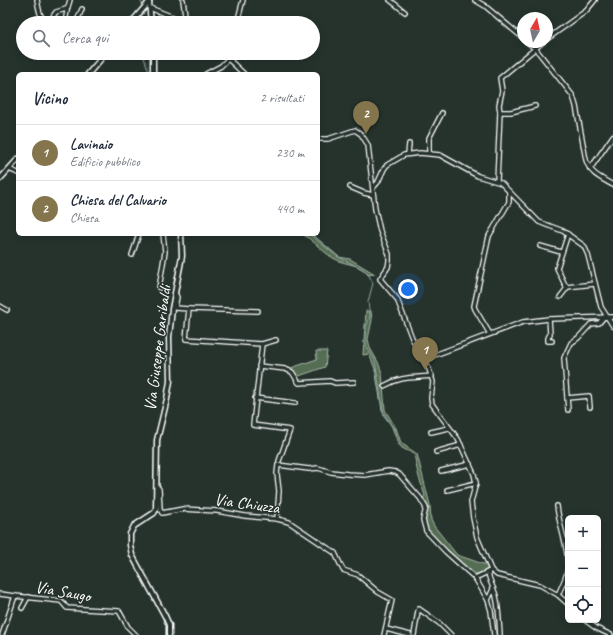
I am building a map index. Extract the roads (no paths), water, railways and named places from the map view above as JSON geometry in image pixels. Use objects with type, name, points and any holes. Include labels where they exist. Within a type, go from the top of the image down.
[{"type":"main road","points":[[149,1],[151,16]]},
{"type":"main road","points":[[136,16],[149,1]]},
{"type":"main road","points":[[142,10],[150,8]]},
{"type":"main road","points":[[90,72],[100,60]]},
{"type":"main road","points":[[153,60],[153,72]]},
{"type":"main road","points":[[0,179],[16,162]]},
{"type":"main road","name":"Via Giuseppe Garibaldi","points":[[169,635],[167,619],[132,555],[130,534],[134,526],[155,511],[157,505],[157,440],[170,381],[169,337],[182,256],[181,236]]},
{"type":"street","points":[[38,0],[41,16]]},
{"type":"street","points":[[66,16],[70,0]]},
{"type":"street","points":[[183,0],[186,16]]},
{"type":"street","points":[[239,16],[243,0]]},
{"type":"street","points":[[390,0],[405,12]]},
{"type":"street","points":[[475,0],[485,6],[517,33]]},
{"type":"street","points":[[553,36],[586,11],[595,0]]},
{"type":"street","points":[[150,8],[171,16]]},
{"type":"street","points":[[79,16],[82,9]]},
{"type":"street","points":[[54,16],[56,12],[67,10]]},
{"type":"street","points":[[497,182],[499,105],[502,91],[500,78],[535,48],[573,96],[586,160],[590,169],[596,175],[613,185]]},
{"type":"street","points":[[222,65],[226,60]]},
{"type":"street","points":[[210,72],[227,64],[228,60]]},
{"type":"street","points":[[231,60],[242,72]]},
{"type":"street","points":[[500,112],[511,112],[534,106]]},
{"type":"street","points":[[429,153],[429,138],[442,113]]},
{"type":"street","points":[[320,139],[328,139],[352,130],[359,132],[368,145],[372,188],[377,219],[389,258],[388,267],[380,279],[397,299],[409,330],[432,376],[432,404],[461,445],[476,480],[472,502],[473,522],[490,571],[489,579],[496,595],[500,635]]},
{"type":"street","points":[[590,169],[613,136]]},
{"type":"street","points":[[408,154],[409,144]]},
{"type":"street","points":[[372,188],[378,182],[385,167],[408,154],[429,153],[440,155],[478,176],[497,182],[509,191],[511,199],[489,236],[474,301],[474,309],[490,334]]},
{"type":"street","points":[[10,169],[16,172]]},
{"type":"street","points":[[350,186],[364,193],[373,195]]},
{"type":"street","points":[[511,199],[517,199],[539,222],[568,234],[586,249],[601,307],[604,315],[613,326]]},
{"type":"street","points":[[567,288],[557,268],[568,234]]},
{"type":"street","points":[[132,255],[138,236]]},
{"type":"street","points":[[159,288],[165,252],[163,236]]},
{"type":"street","points":[[540,246],[562,252]]},
{"type":"street","points":[[560,297],[567,288],[595,284]]},
{"type":"street","points":[[175,293],[177,297],[175,308],[258,311]]},
{"type":"street","points":[[0,306],[7,310]]},
{"type":"street","points":[[189,309],[186,339],[262,344],[276,340]]},
{"type":"street","points":[[424,359],[523,322],[549,319],[599,317],[604,315],[613,317]]},
{"type":"street","points":[[568,410],[563,361],[569,345],[588,326],[599,323],[604,315]]},
{"type":"street","points":[[549,319],[550,334],[548,341],[552,341]]},
{"type":"street","points":[[262,344],[253,425],[290,430],[279,461]]},
{"type":"street","points":[[259,366],[285,369],[292,372],[299,383],[330,381],[335,383],[354,382]]},
{"type":"street","points":[[384,386],[396,379],[432,376]]},
{"type":"street","points":[[567,398],[589,396],[590,407]]},
{"type":"street","points":[[255,398],[295,403]]},
{"type":"street","points":[[431,432],[449,428]]},
{"type":"street","points":[[436,452],[461,445]]},
{"type":"street","points":[[442,471],[470,464]]},
{"type":"street","points":[[277,519],[279,491],[277,467],[279,465],[309,469],[318,468],[331,472],[358,475],[384,471],[394,472],[398,474],[421,500],[426,510],[423,520],[426,531],[460,566]]},
{"type":"street","points":[[447,490],[476,484]]},
{"type":"street","name":"Via Chiuzza","points":[[157,487],[160,489],[160,509],[162,513],[183,509],[217,511],[244,516],[277,519],[289,522],[331,549],[335,552],[343,570],[358,575],[378,592],[392,600],[384,635]]},
{"type":"street","points":[[557,506],[563,538],[568,550],[567,572],[558,595]]},
{"type":"street","points":[[449,556],[475,578],[488,600],[491,610],[494,635]]},
{"type":"street","points":[[475,578],[490,571]]},
{"type":"street","points":[[490,571],[497,575],[534,583],[558,595],[565,601]]},
{"type":"street","points":[[488,600],[493,589]]},
{"type":"street","points":[[0,594],[15,596]]},
{"type":"street","name":"Via Saugo","points":[[2,635],[15,596],[61,601],[67,608],[119,611],[126,624],[136,635]]},
{"type":"street","points":[[22,608],[28,598]]},
{"type":"street","points":[[414,635],[419,609],[434,618],[451,635]]},
{"type":"street","points":[[589,623],[611,635]]},
{"type":"street","points":[[386,629],[410,635]]},
{"type":"waterway","points":[[140,0],[143,6]]},
{"type":"waterway","points":[[142,12],[142,16]]},
{"type":"waterway","points":[[145,60],[148,69],[147,72]]},
{"type":"waterway","points":[[312,236],[338,257],[367,272],[373,283],[368,302],[370,316],[366,327],[366,346],[375,360],[384,416],[395,430],[399,445]]},
{"type":"place","name":"Chiesa del Calvario","points":[[366,134]]},
{"type":"place","name":"Lavinaio","points":[[425,370]]}]
